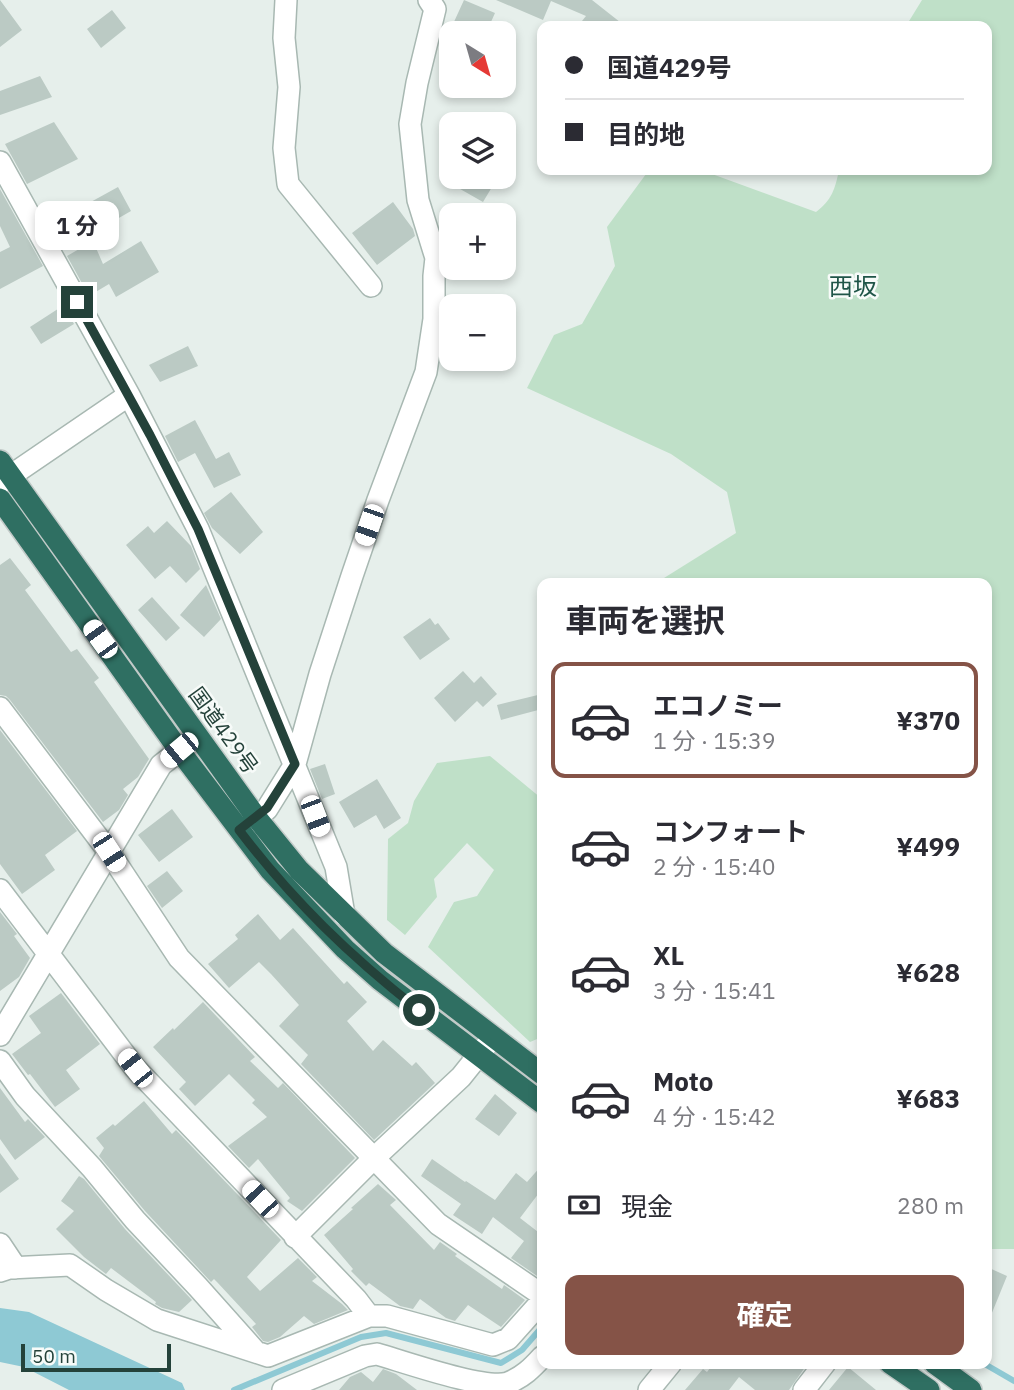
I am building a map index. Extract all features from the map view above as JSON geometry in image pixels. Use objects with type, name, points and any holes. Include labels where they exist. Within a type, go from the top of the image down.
[{"type":"highway","name":"国道429号","points":[[4,473],[24,495],[198,736],[248,824],[270,870],[345,949],[380,980],[537,1099]]},
{"type":"highway","name":"国道429号","points":[[2,505],[179,750],[248,824],[384,953],[537,1070]]},
{"type":"highway","points":[[899,1369],[929,1390]]},
{"type":"highway","points":[[942,1369],[971,1390]]},
{"type":"street","points":[[286,0],[284,38],[289,87],[284,148],[288,184],[371,286]]},
{"type":"street","points":[[248,824],[267,808],[295,764],[320,674],[352,576],[426,372],[434,319],[436,258],[418,200],[410,124],[435,9],[429,0]]},
{"type":"street","points":[[0,162],[129,395],[198,529],[336,867],[344,915]]},
{"type":"street","points":[[4,473],[129,395]]},
{"type":"street","points":[[2,505],[24,495]]},
{"type":"street","points":[[0,708],[109,852],[179,958],[438,1224],[537,1292]]},
{"type":"street","points":[[0,1035],[161,765],[198,736]]},
{"type":"street","points":[[0,890],[135,1068],[356,1298],[369,1316]]},
{"type":"street","points":[[295,1237],[461,1077],[493,1037]]},
{"type":"street","points":[[0,1061],[25,1097],[257,1352]]},
{"type":"street","points":[[0,1244],[8,1270],[70,1265],[157,1320],[268,1356],[369,1316],[387,1316],[493,1345],[508,1339],[537,1307]]},
{"type":"street","points":[[297,1388],[365,1356],[377,1354],[470,1383],[505,1387],[528,1373],[537,1363]]},
{"type":"street","points":[[649,1390],[666,1369]]},
{"type":"street","points":[[804,1390],[820,1369]]},
{"type":"green space","points":[[922,0],[1014,0],[1014,1249],[992,1249],[992,578],[664,578],[736,533],[727,492],[671,454],[527,388],[554,335],[582,324],[615,266],[607,227],[645,175],[715,175],[816,212],[832,194],[838,175],[992,175],[992,21],[909,21]]},
{"type":"green space","points":[[490,756],[537,795],[537,1039],[530,1042],[428,947],[454,902],[477,896],[494,870],[467,843],[434,879],[437,897],[405,935],[387,920],[388,839],[408,823],[414,801],[437,763]]},
{"type":"water","points":[[0,1308],[29,1312],[182,1383],[185,1390],[69,1390],[24,1367],[0,1362]]},
{"type":"building","points":[[0,0],[22,30],[0,47]]},
{"type":"building","points":[[464,0],[495,13],[491,21],[454,21]]},
{"type":"building","points":[[496,0],[592,0],[619,21],[582,21],[586,16],[551,1],[543,20]]},
{"type":"building","points":[[112,10],[126,28],[101,48],[87,29]]},
{"type":"building","points":[[40,76],[52,97],[0,115],[0,91]]},
{"type":"building","points":[[54,122],[78,159],[27,184],[5,144]]},
{"type":"building","points":[[118,187],[131,211],[91,234],[78,209]]},
{"type":"building","points":[[0,189],[43,266],[0,289],[0,252],[10,247],[0,226]]},
{"type":"building","points":[[460,189],[491,189],[483,202]]},
{"type":"building","points":[[393,202],[413,229],[415,236],[377,265],[352,233]]},
{"type":"building","points":[[93,241],[103,264],[141,241],[159,272],[116,297],[109,284],[89,296],[67,256]]},
{"type":"building","points":[[64,305],[74,324],[41,344],[30,327]]},
{"type":"building","points":[[188,346],[198,366],[160,382],[149,365]]},
{"type":"building","points":[[195,420],[216,459],[229,452],[241,475],[214,488],[195,453],[178,462],[165,436]]},
{"type":"building","points":[[231,492],[263,532],[240,554],[212,528],[204,513]]},
{"type":"building","points":[[167,521],[191,546],[200,569],[186,583],[170,566],[155,579],[126,545],[148,526],[154,533]]},
{"type":"building","points":[[10,558],[31,585],[25,590],[71,652],[77,649],[99,678],[94,682],[149,759],[138,777],[123,789],[128,795],[119,810],[103,822],[10,700],[0,695],[0,565]]},
{"type":"building","points":[[206,585],[221,619],[204,637],[180,615]]},
{"type":"building","points":[[152,597],[180,628],[166,641],[138,610]]},
{"type":"building","points":[[430,618],[435,625],[438,623],[450,639],[420,660],[403,637]]},
{"type":"building","points":[[463,671],[474,683],[481,676],[497,694],[483,707],[477,701],[455,722],[434,698]]},
{"type":"building","points":[[537,695],[537,710],[501,720],[497,705]]},
{"type":"building","points":[[0,730],[77,831],[45,855],[55,870],[22,894],[0,864]]},
{"type":"building","points":[[325,764],[335,794],[322,799],[310,769]]},
{"type":"building","points":[[377,779],[401,818],[384,829],[376,815],[354,828],[339,802]]},
{"type":"building","points":[[172,809],[193,837],[159,862],[138,835]]},
{"type":"building","points":[[167,871],[183,891],[162,908],[147,886]]},
{"type":"building","points":[[0,912],[17,934],[14,936],[30,958],[19,977],[0,991]]},
{"type":"building","points":[[258,914],[280,940],[293,928],[344,984],[347,981],[367,1002],[347,1021],[373,1051],[383,1040],[412,1066],[416,1062],[435,1083],[374,1140],[301,1064],[308,1055],[279,1026],[299,1005],[271,974],[259,962],[229,988],[208,964],[238,939],[235,935]]},
{"type":"building","points":[[61,993],[100,1044],[66,1070],[80,1089],[55,1107],[12,1054],[41,1033],[29,1016]]},
{"type":"building","points":[[203,1002],[255,1057],[250,1061],[278,1088],[283,1083],[355,1158],[302,1211],[287,1201],[290,1198],[258,1159],[249,1168],[228,1146],[267,1117],[252,1103],[255,1100],[229,1074],[195,1106],[179,1089],[186,1082],[153,1047]]},
{"type":"building","points":[[0,1088],[25,1122],[28,1119],[45,1137],[15,1160],[0,1139]]},
{"type":"building","points":[[495,1094],[517,1113],[499,1136],[475,1119]]},
{"type":"building","points":[[144,1101],[172,1134],[176,1130],[281,1240],[247,1277],[260,1291],[298,1258],[317,1277],[312,1281],[348,1310],[314,1324],[304,1316],[280,1337],[268,1342],[263,1341],[252,1327],[256,1324],[214,1279],[211,1282],[145,1211],[99,1156],[104,1148],[96,1138]]},
{"type":"building","points":[[0,1153],[19,1179],[0,1193]]},
{"type":"building","points":[[432,1159],[495,1200],[516,1173],[527,1182],[537,1171],[537,1196],[520,1218],[537,1231],[537,1276],[511,1258],[524,1241],[493,1217],[482,1234],[453,1215],[461,1204],[421,1176]]},
{"type":"building","points":[[79,1176],[192,1300],[179,1312],[155,1304],[156,1302],[111,1268],[106,1274],[56,1229],[74,1211],[61,1201]]},
{"type":"building","points":[[378,1184],[396,1200],[390,1205],[434,1250],[440,1242],[502,1289],[504,1285],[525,1300],[501,1327],[468,1305],[455,1321],[446,1318],[420,1299],[413,1309],[400,1306],[369,1283],[366,1286],[351,1271],[353,1269],[324,1235]]},
{"type":"building","points":[[992,1269],[1007,1276],[992,1313]]},
{"type":"building","points":[[383,1369],[396,1374],[417,1390],[339,1390],[350,1377],[361,1372],[373,1382]]},
{"type":"building","points":[[703,1369],[707,1372],[709,1369],[804,1369],[789,1390],[755,1390],[739,1377],[729,1390],[685,1390]]},
{"type":"building","points":[[846,1369],[850,1369],[876,1390],[829,1390]]},
{"type":"waterway","points":[[234,1390],[361,1337],[386,1333],[501,1363],[522,1350],[537,1333]]},
{"type":"waterway","points":[[992,1368],[1014,1381]]},
{"type":"district","name":"西坂","points":[[853,286]]},
{"type":"route","points":[[77,302],[172,475],[198,529],[295,764],[267,808],[239,830],[270,870],[345,949],[419,1010]]}]
